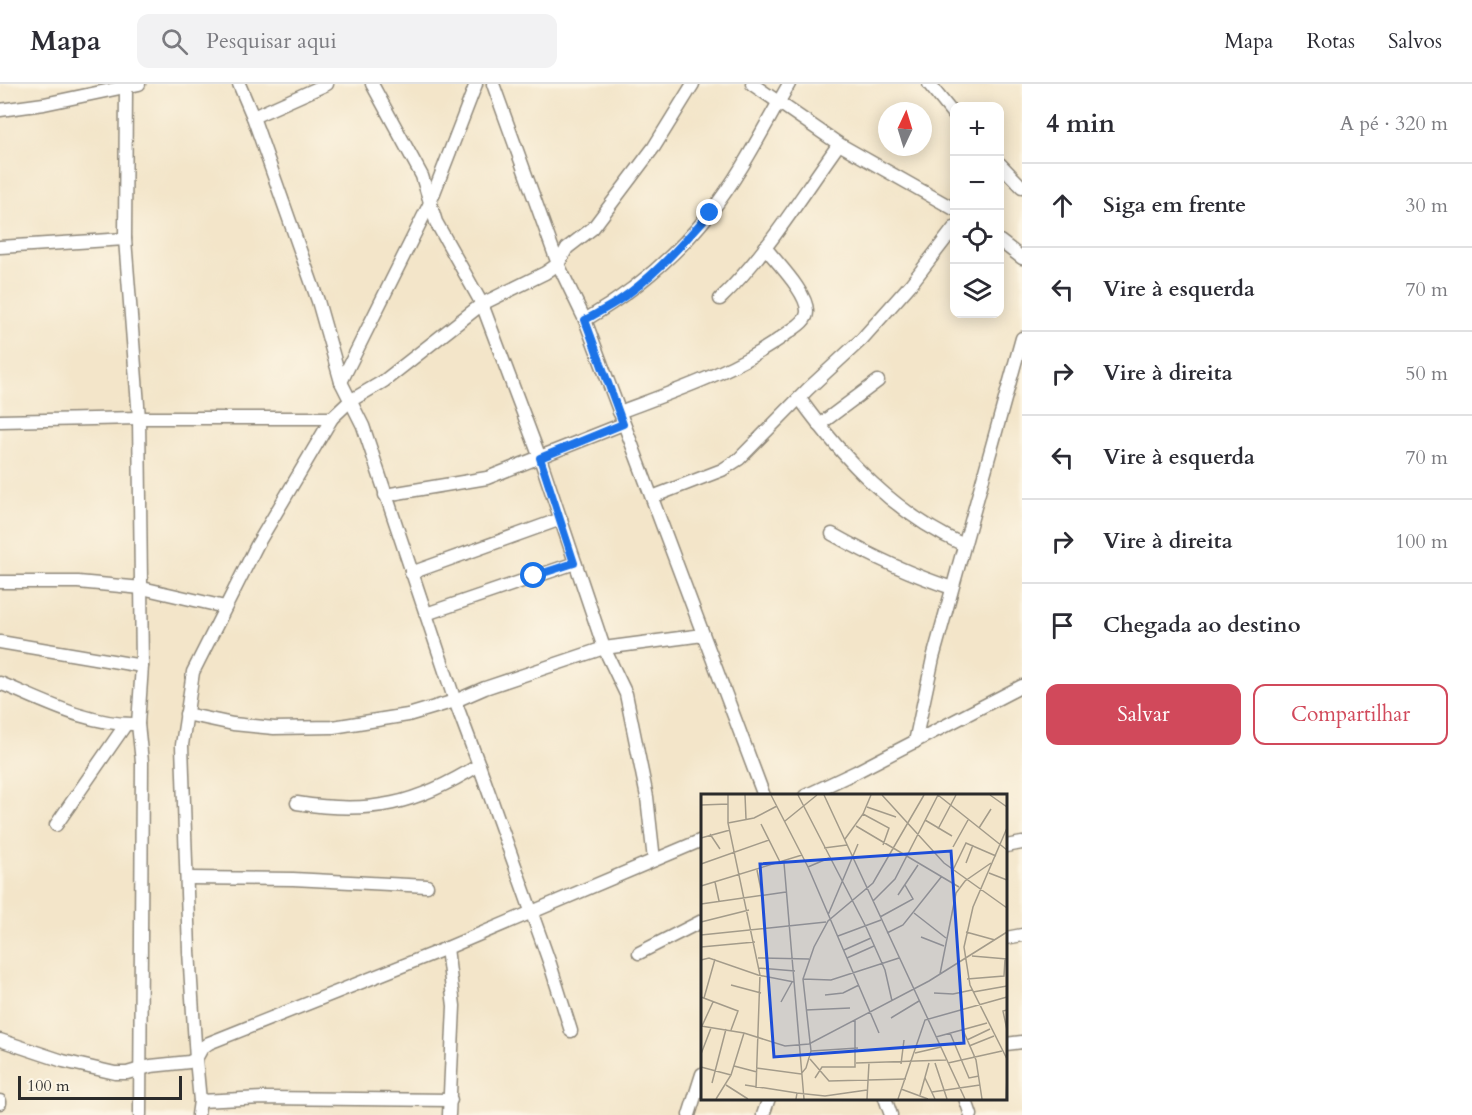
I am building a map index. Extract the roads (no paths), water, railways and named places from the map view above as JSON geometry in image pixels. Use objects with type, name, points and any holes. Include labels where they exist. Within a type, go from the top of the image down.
[{"type":"street","points":[[239,84],[253,117],[318,301],[341,382],[363,426],[454,701],[479,765],[571,1031]]},
{"type":"street","points":[[253,117],[327,84]]},
{"type":"street","points":[[372,84],[422,176],[436,222],[482,304],[540,458],[604,648],[626,694],[647,797],[654,860]]},
{"type":"street","points":[[341,382],[430,203],[477,84]]},
{"type":"street","points":[[493,84],[558,264],[585,320],[764,794]]},
{"type":"street","points":[[198,1115],[200,1101],[189,951],[182,745],[193,672],[257,545],[332,418],[350,401],[384,381],[482,304],[545,273],[558,264],[567,248],[593,228],[654,147],[693,84]]},
{"type":"street","points":[[752,84],[839,144],[950,207]]},
{"type":"street","points":[[585,320],[619,301],[642,282],[669,258],[710,213],[740,169],[789,84]]},
{"type":"street","points":[[929,84],[950,110]]},
{"type":"street","points":[[0,110],[44,104],[109,87],[133,86],[125,239],[139,418],[142,588],[142,666],[132,724],[142,762],[140,1115]]},
{"type":"street","points":[[720,299],[738,282],[765,247],[839,144]]},
{"type":"street","points":[[1004,169],[1022,187]]},
{"type":"street","points":[[652,497],[722,470],[739,459],[862,339],[911,284],[950,233]]},
{"type":"street","points":[[0,247],[125,239]]},
{"type":"street","points":[[1004,245],[1022,258]]},
{"type":"street","points":[[385,495],[487,478],[540,458],[767,349],[800,323],[808,310],[802,294],[765,247]]},
{"type":"street","points":[[915,742],[933,658],[1022,338]]},
{"type":"street","points":[[819,425],[878,381]]},
{"type":"street","points":[[800,399],[838,450],[889,498],[940,534],[964,545]]},
{"type":"street","points":[[0,421],[332,418]]},
{"type":"street","points":[[411,573],[561,519]]},
{"type":"street","points":[[832,534],[914,576],[952,588]]},
{"type":"street","points":[[426,614],[574,563]]},
{"type":"street","points":[[0,582],[78,582],[142,588],[225,607]]},
{"type":"street","points":[[186,714],[233,724],[274,728],[333,727],[408,715],[604,648],[703,635]]},
{"type":"street","points":[[0,642],[142,666]]},
{"type":"street","points":[[0,683],[84,717],[132,724]]},
{"type":"street","points":[[807,794],[915,742],[1022,686]]},
{"type":"street","points":[[56,825],[132,724]]},
{"type":"street","points":[[297,803],[357,809],[394,804],[432,792],[479,765]]},
{"type":"street","points":[[0,1040],[63,1061],[115,1072],[180,1064],[196,1059],[202,1048],[209,1042],[447,948],[701,840]]},
{"type":"street","points":[[1007,846],[1022,843]]},
{"type":"street","points":[[188,878],[293,879],[427,886]]},
{"type":"street","points":[[639,953],[701,922]]},
{"type":"street","points":[[1007,938],[1022,935]]},
{"type":"street","points":[[447,948],[454,1006],[449,1115]]},
{"type":"street","points":[[1007,1044],[1022,1042]]},
{"type":"street","points":[[690,1115],[701,1077]]},
{"type":"street","points":[[200,1101],[264,1098],[451,1100]]},
{"type":"street","points":[[763,1115],[768,1100]]},
{"type":"street","points":[[886,1100],[891,1115]]},
{"type":"street","points":[[965,1100],[971,1115]]}]
